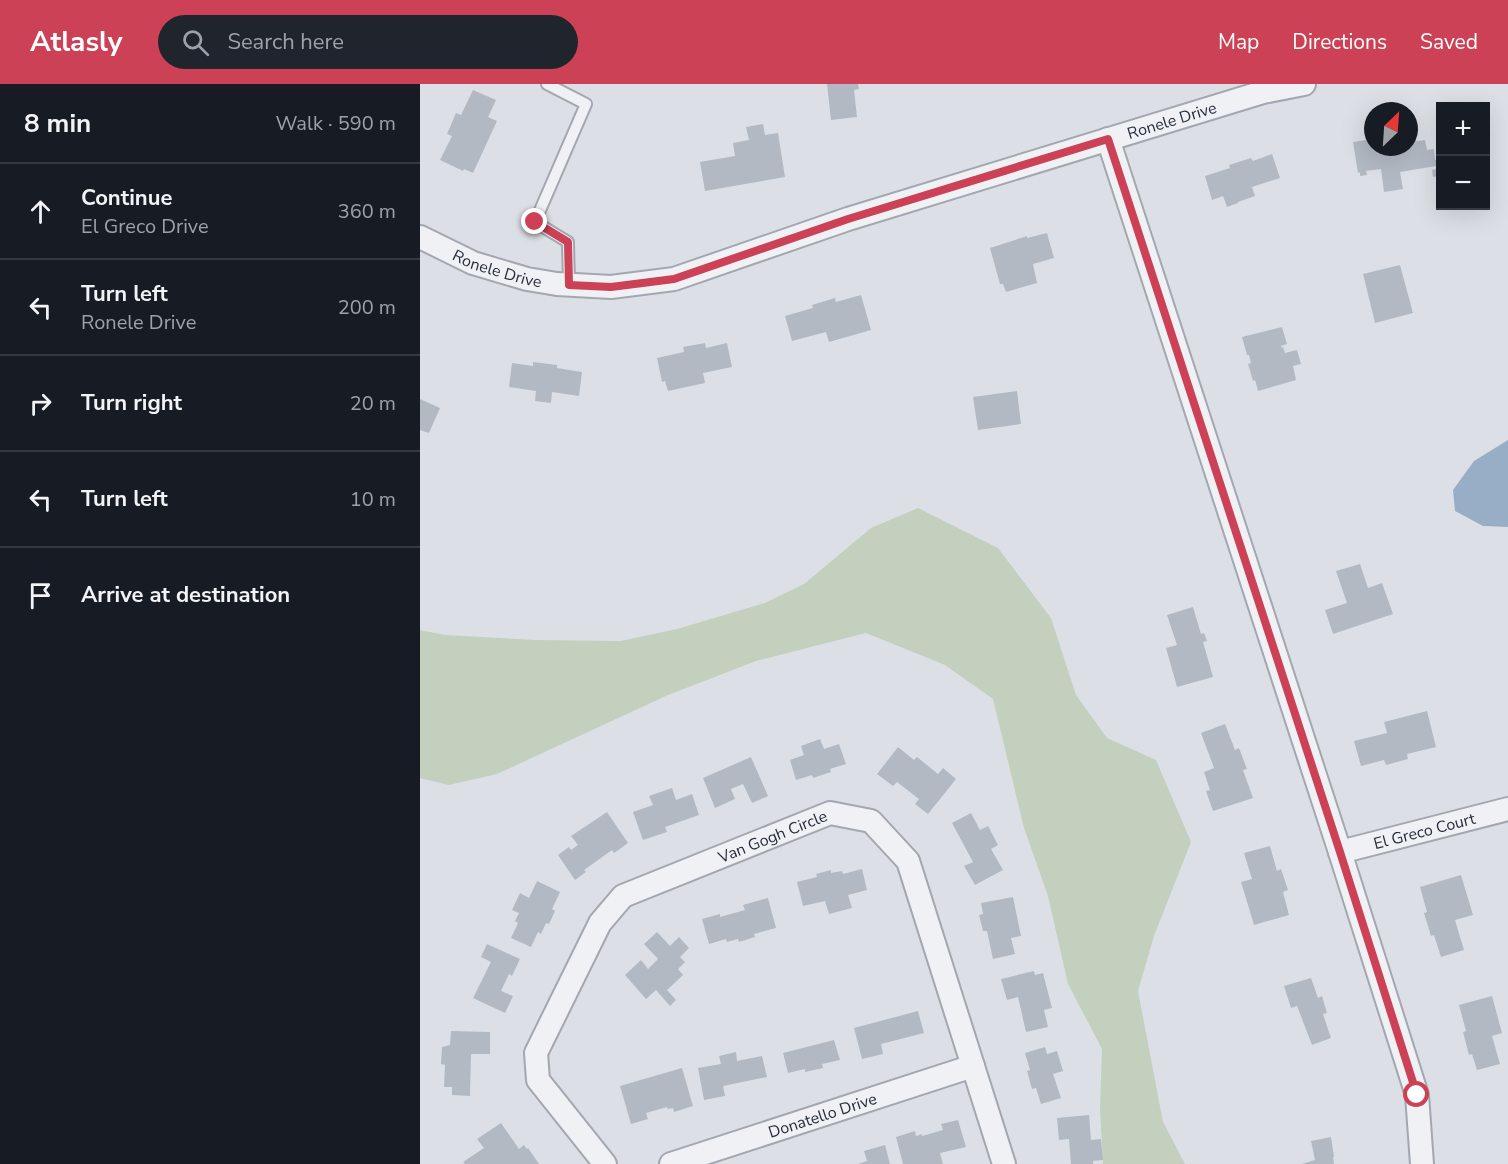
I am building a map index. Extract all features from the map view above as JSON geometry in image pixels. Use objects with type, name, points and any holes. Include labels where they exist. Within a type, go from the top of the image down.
[{"type":"street","name":"Ronele Drive","points":[[420,237],[473,263],[527,279],[569,285],[611,287],[674,279],[848,219],[1263,92],[1304,84]]},
{"type":"street","points":[[1108,139],[1417,1095],[1422,1164]]},
{"type":"street","name":"El Greco Court","points":[[1340,852],[1508,809]]},
{"type":"street","name":"Van Gogh Circle","points":[[605,1164],[538,1080],[536,1053],[600,923],[623,896],[830,813],[871,821],[908,861],[1004,1164]]},
{"type":"street","name":"Donatello Drive","points":[[671,1164],[973,1066]]},
{"type":"lane","points":[[548,84],[586,104],[535,222],[568,242],[569,285]]},
{"type":"green space","points":[[918,508],[998,548],[1051,618],[1076,695],[1107,738],[1156,760],[1191,842],[1154,936],[1138,991],[1163,1122],[1185,1164],[1103,1164],[1100,1109],[1102,1049],[1068,984],[1048,896],[1024,828],[993,699],[945,665],[866,633],[756,661],[668,695],[497,774],[449,785],[420,778],[420,630],[445,635],[536,640],[621,641],[677,629],[765,603],[804,584],[871,528]]},
{"type":"water","points":[[1508,440],[1508,527],[1483,526],[1455,511],[1453,490],[1474,461]]},
{"type":"building","points":[[827,84],[858,84],[859,89],[854,90],[857,117],[831,120]]},
{"type":"building","points":[[473,90],[496,100],[488,117],[497,121],[473,173],[464,169],[463,171],[440,160],[452,136],[447,134],[456,113],[461,115]]},
{"type":"building","points":[[763,124],[765,135],[778,133],[785,177],[705,191],[700,162],[735,156],[733,143],[749,140],[746,127]]},
{"type":"building","points":[[1364,140],[1364,156],[1418,156],[1418,141],[1425,140],[1427,150],[1434,149],[1436,166],[1400,172],[1403,189],[1384,192],[1381,169],[1366,171],[1367,175],[1360,176],[1360,172],[1358,173],[1353,142]]},
{"type":"building","points":[[1272,154],[1280,178],[1252,187],[1255,196],[1227,207],[1223,196],[1212,200],[1205,176],[1230,168],[1229,165],[1251,158],[1253,161]]},
{"type":"building","points":[[1436,169],[1436,176],[1433,177],[1432,170]]},
{"type":"building","points":[[1047,233],[1054,258],[1033,264],[1037,283],[1006,292],[1003,284],[1000,284],[990,248],[1027,236],[1027,238]]},
{"type":"building","points":[[1400,265],[1413,313],[1375,323],[1363,274]]},
{"type":"building","points":[[861,295],[871,330],[829,342],[826,332],[792,341],[785,316],[813,308],[812,305],[835,298],[836,302]]},
{"type":"building","points":[[1282,327],[1287,344],[1281,346],[1282,348],[1285,353],[1297,350],[1301,364],[1293,366],[1296,380],[1258,391],[1255,380],[1253,381],[1248,364],[1251,363],[1249,355],[1247,355],[1242,337]]},
{"type":"building","points":[[705,343],[706,348],[727,343],[732,367],[703,373],[705,383],[668,391],[665,381],[662,382],[657,358],[684,352],[683,347]]},
{"type":"building","points":[[533,362],[557,365],[557,368],[582,372],[579,396],[552,392],[551,403],[535,401],[536,391],[509,387],[512,363],[533,366]]},
{"type":"building","points":[[1017,391],[1021,424],[978,430],[973,397]]},
{"type":"building","points":[[420,399],[440,408],[429,433],[420,430]]},
{"type":"building","points":[[1360,564],[1368,588],[1382,583],[1393,614],[1333,634],[1325,610],[1347,603],[1336,571]]},
{"type":"building","points":[[1193,607],[1201,634],[1204,633],[1207,641],[1203,642],[1213,677],[1177,687],[1166,648],[1177,645],[1167,615]]},
{"type":"building","points":[[1427,711],[1436,747],[1407,754],[1408,759],[1386,765],[1384,760],[1361,766],[1354,741],[1387,733],[1384,722]]},
{"type":"building","points":[[1225,724],[1235,750],[1239,748],[1247,769],[1243,770],[1253,798],[1213,811],[1206,791],[1210,790],[1204,772],[1214,768],[1201,733]]},
{"type":"building","points":[[820,739],[824,749],[839,744],[846,764],[813,778],[812,775],[796,780],[790,760],[804,755],[801,746]]},
{"type":"building","points":[[898,747],[914,760],[917,757],[938,774],[943,768],[956,779],[928,814],[915,804],[919,799],[897,782],[893,786],[877,774]]},
{"type":"building","points":[[751,757],[768,796],[752,803],[743,784],[731,789],[735,799],[715,808],[703,778]]},
{"type":"building","points":[[672,788],[676,800],[692,794],[699,815],[665,827],[667,832],[643,840],[633,812],[653,805],[649,796]]},
{"type":"building","points":[[607,812],[628,843],[614,853],[612,850],[584,870],[586,872],[575,880],[558,855],[569,847],[571,850],[578,845],[571,836]]},
{"type":"building","points":[[971,813],[980,830],[988,826],[998,845],[991,849],[1003,870],[975,885],[964,866],[973,862],[952,823]]},
{"type":"building","points":[[1270,846],[1277,871],[1281,869],[1288,890],[1283,892],[1289,915],[1254,925],[1241,882],[1252,879],[1244,853]]},
{"type":"building","points":[[862,869],[867,890],[848,895],[852,908],[829,914],[825,901],[803,906],[797,882],[817,877],[816,874],[831,870],[831,873],[842,871],[843,874]]},
{"type":"building","points":[[1461,875],[1473,915],[1455,920],[1464,950],[1441,957],[1424,913],[1427,912],[1420,887]]},
{"type":"building","points":[[537,881],[560,892],[552,909],[555,911],[549,924],[546,923],[541,934],[538,932],[531,947],[511,938],[518,923],[515,921],[519,913],[512,910],[520,893],[529,898]]},
{"type":"building","points":[[1013,897],[1021,936],[1011,938],[1015,954],[993,959],[987,931],[983,931],[979,915],[983,914],[981,903]]},
{"type":"building","points":[[768,898],[776,928],[754,934],[755,937],[739,942],[738,939],[727,942],[726,939],[709,944],[702,919],[745,910],[743,905]]},
{"type":"building","points":[[657,932],[670,946],[679,937],[689,948],[680,957],[685,962],[678,969],[683,975],[667,990],[676,1000],[670,1006],[656,990],[646,999],[625,975],[641,960],[648,969],[658,959],[644,944]]},
{"type":"building","points":[[487,944],[520,959],[512,976],[509,974],[501,991],[513,996],[505,1013],[473,998],[491,962],[481,957]]},
{"type":"building","points":[[1034,971],[1035,975],[1043,973],[1052,1008],[1044,1010],[1048,1027],[1026,1032],[1018,997],[1007,1000],[1001,979]]},
{"type":"building","points":[[1311,978],[1318,998],[1322,996],[1327,1013],[1323,1014],[1331,1038],[1312,1045],[1297,1006],[1291,1008],[1284,986]]},
{"type":"building","points":[[1492,996],[1502,1033],[1492,1036],[1500,1064],[1477,1070],[1472,1054],[1469,1055],[1459,1005]]},
{"type":"building","points":[[918,1011],[924,1033],[881,1044],[883,1054],[862,1059],[854,1028]]},
{"type":"building","points":[[451,1031],[490,1032],[490,1054],[471,1054],[470,1096],[452,1095],[452,1087],[444,1087],[445,1065],[441,1064],[442,1047],[450,1045]]},
{"type":"building","points":[[834,1040],[840,1060],[822,1064],[823,1068],[788,1073],[783,1053]]},
{"type":"building","points":[[1045,1047],[1047,1054],[1057,1051],[1063,1071],[1053,1074],[1061,1098],[1041,1104],[1036,1088],[1032,1089],[1025,1053]]},
{"type":"building","points":[[736,1052],[737,1061],[762,1056],[767,1077],[723,1086],[725,1096],[704,1100],[698,1068],[721,1064],[719,1056]]},
{"type":"building","points":[[682,1068],[693,1106],[674,1112],[673,1108],[668,1109],[667,1107],[646,1113],[648,1119],[631,1124],[620,1086]]},
{"type":"building","points":[[1089,1115],[1091,1140],[1101,1139],[1103,1160],[1093,1161],[1093,1164],[1071,1164],[1069,1139],[1059,1140],[1057,1118]]},
{"type":"building","points":[[958,1120],[966,1147],[940,1153],[943,1164],[903,1164],[896,1137],[915,1131],[916,1136],[922,1134],[922,1136],[943,1130],[941,1124]]},
{"type":"building","points":[[501,1123],[519,1149],[524,1145],[528,1148],[539,1164],[465,1164],[463,1162],[484,1148],[477,1139]]},
{"type":"building","points":[[1331,1137],[1334,1164],[1302,1164],[1315,1160],[1311,1141]]},
{"type":"building","points":[[885,1145],[890,1164],[858,1164],[867,1161],[864,1151]]},
{"type":"route","points":[[535,222],[568,242],[569,285],[611,287],[674,279],[848,219],[1108,139],[1417,1095]]}]
